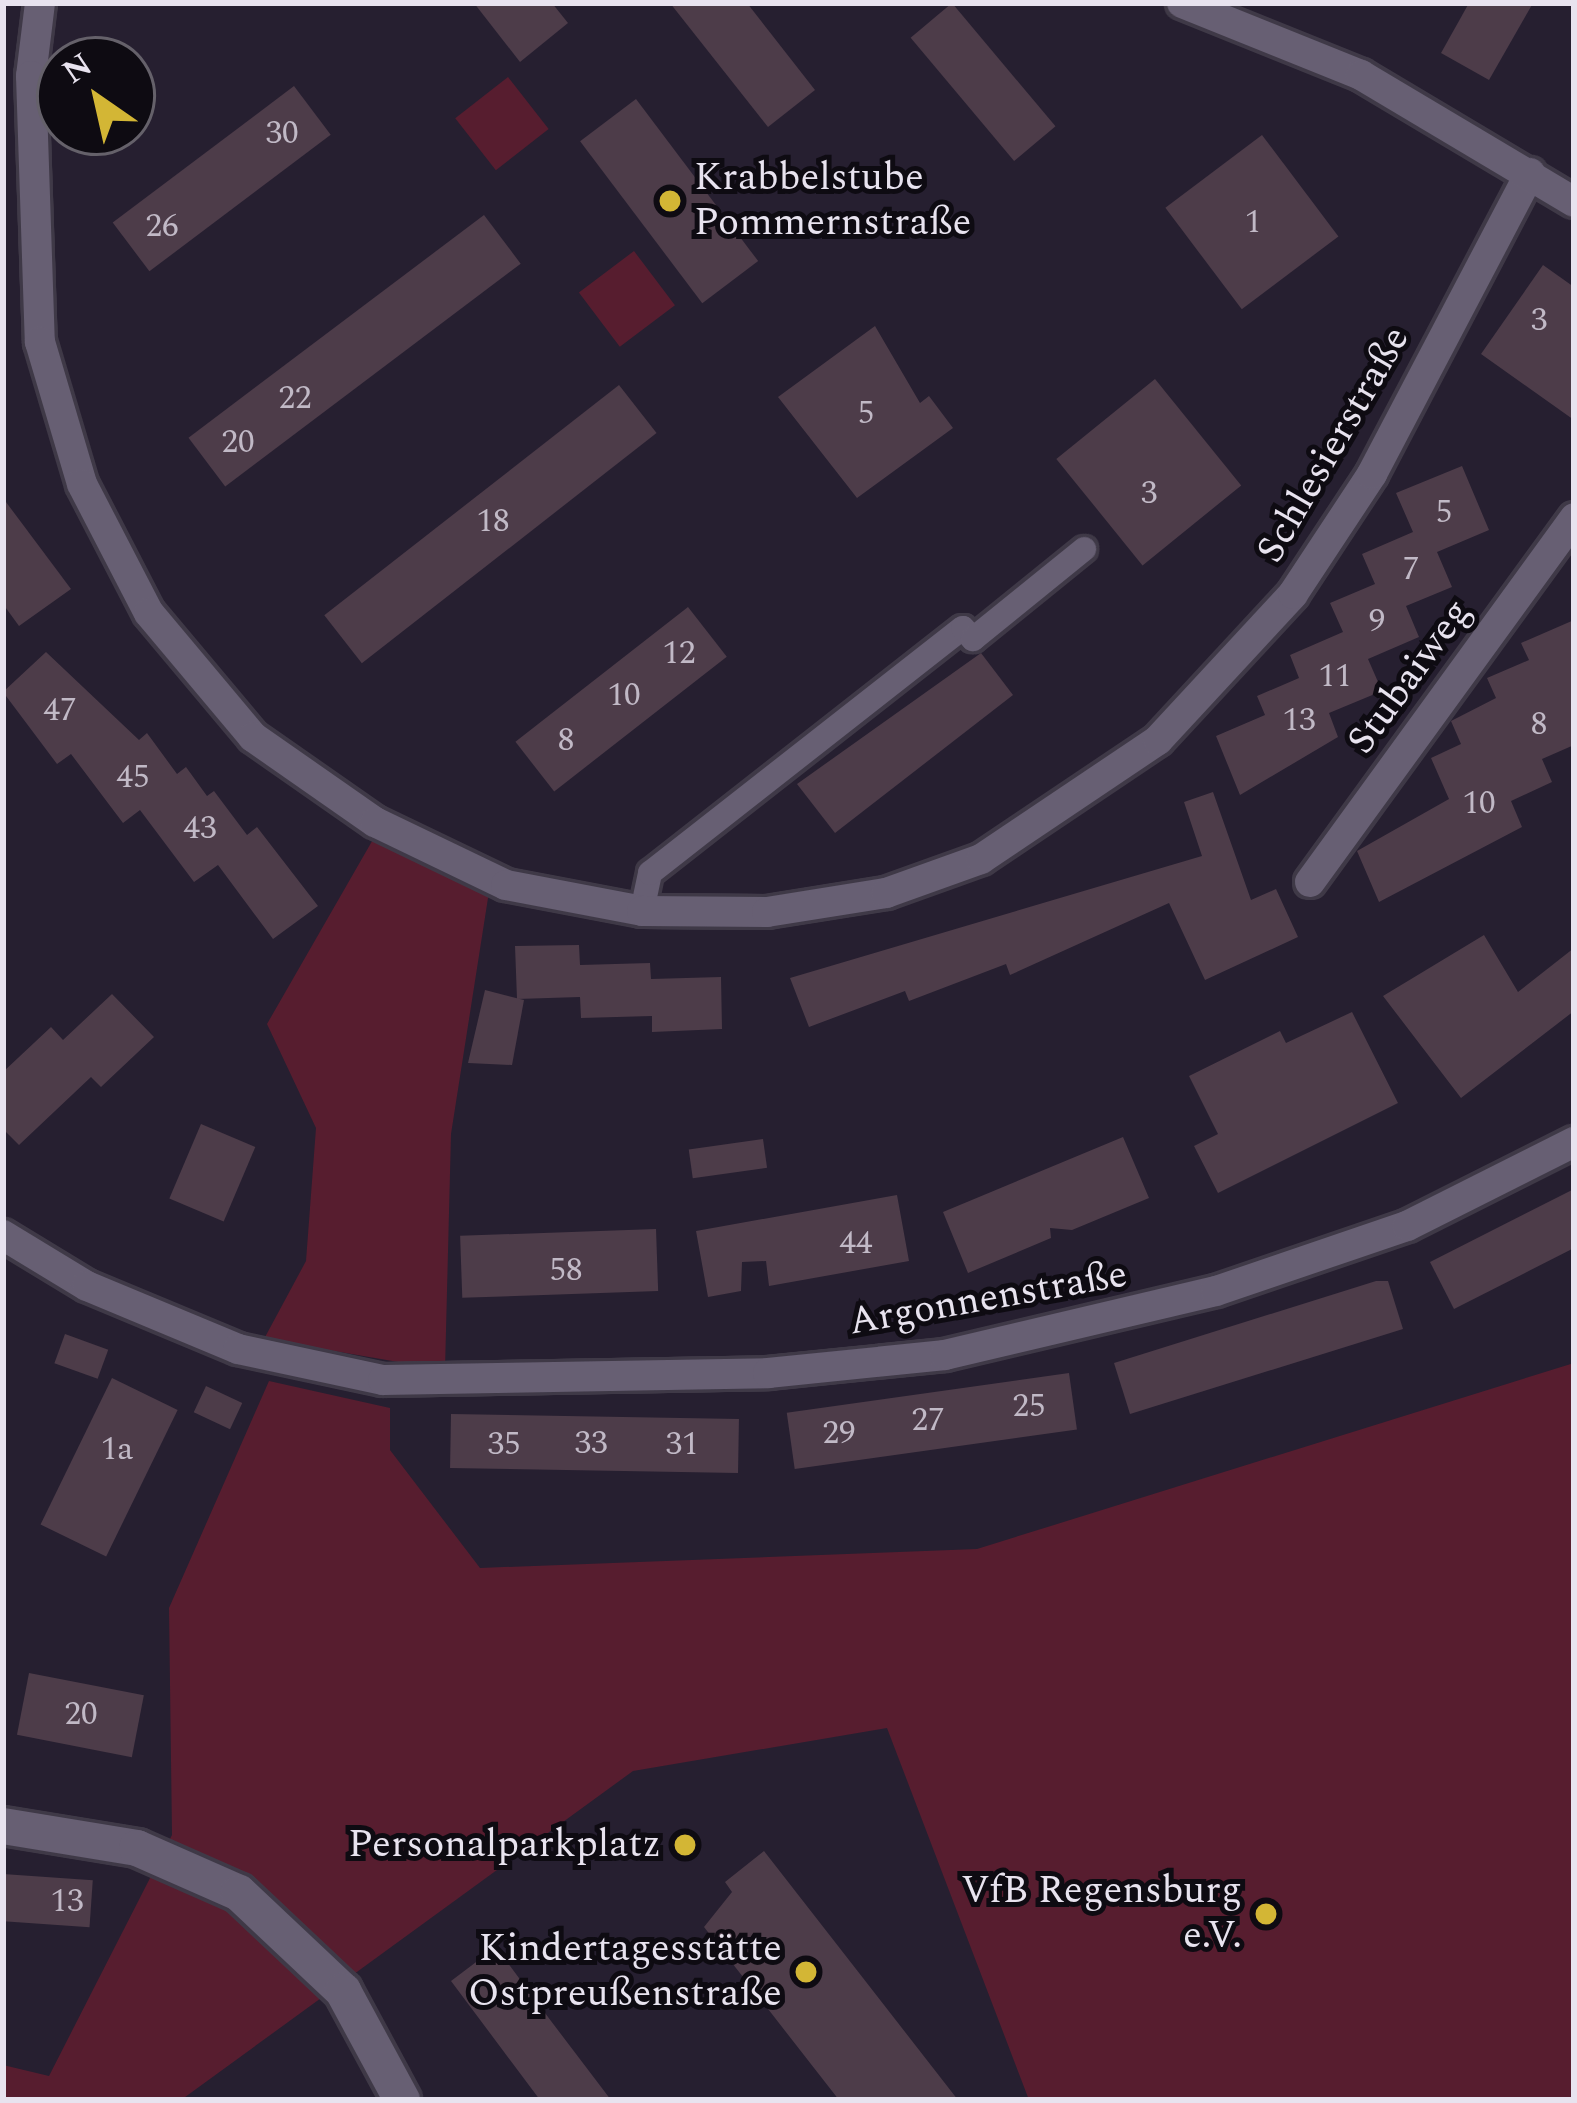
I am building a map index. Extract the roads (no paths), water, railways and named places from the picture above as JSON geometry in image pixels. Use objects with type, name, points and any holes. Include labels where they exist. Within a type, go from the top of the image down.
[{"type":"street","name":"Schlesierstraße","points":[[40,3],[31,98],[40,342],[82,484],[149,613],[253,737],[375,822],[506,885],[642,911],[767,912],[886,893],[999,849],[1158,740],[1293,594],[1372,474],[1530,173]]},
{"type":"street","points":[[1182,3],[1361,75],[1574,202]]},
{"type":"street","name":"Stubaiweg","points":[[1310,882],[1574,518]]},
{"type":"street","points":[[642,911],[650,873],[962,628],[974,639],[1084,549]]},
{"type":"street","name":"Argonnenstraße","points":[[3,1235],[87,1286],[238,1348],[383,1380],[748,1374],[945,1355],[1320,1256],[1574,1142]]},
{"type":"street","points":[[3,1826],[137,1848],[239,1893],[343,1991],[401,2100]]},
{"type":"place","name":"Krabbelstube Pommernstraße","points":[[670,201]]},
{"type":"place","name":"Personalparkplatz","points":[[685,1845]]},
{"type":"place","name":"VfB Regensburg e.V.","points":[[1266,1914]]},
{"type":"place","name":"Kindertagesstätte Ostpreußenstraße","points":[[806,1972]]}]
